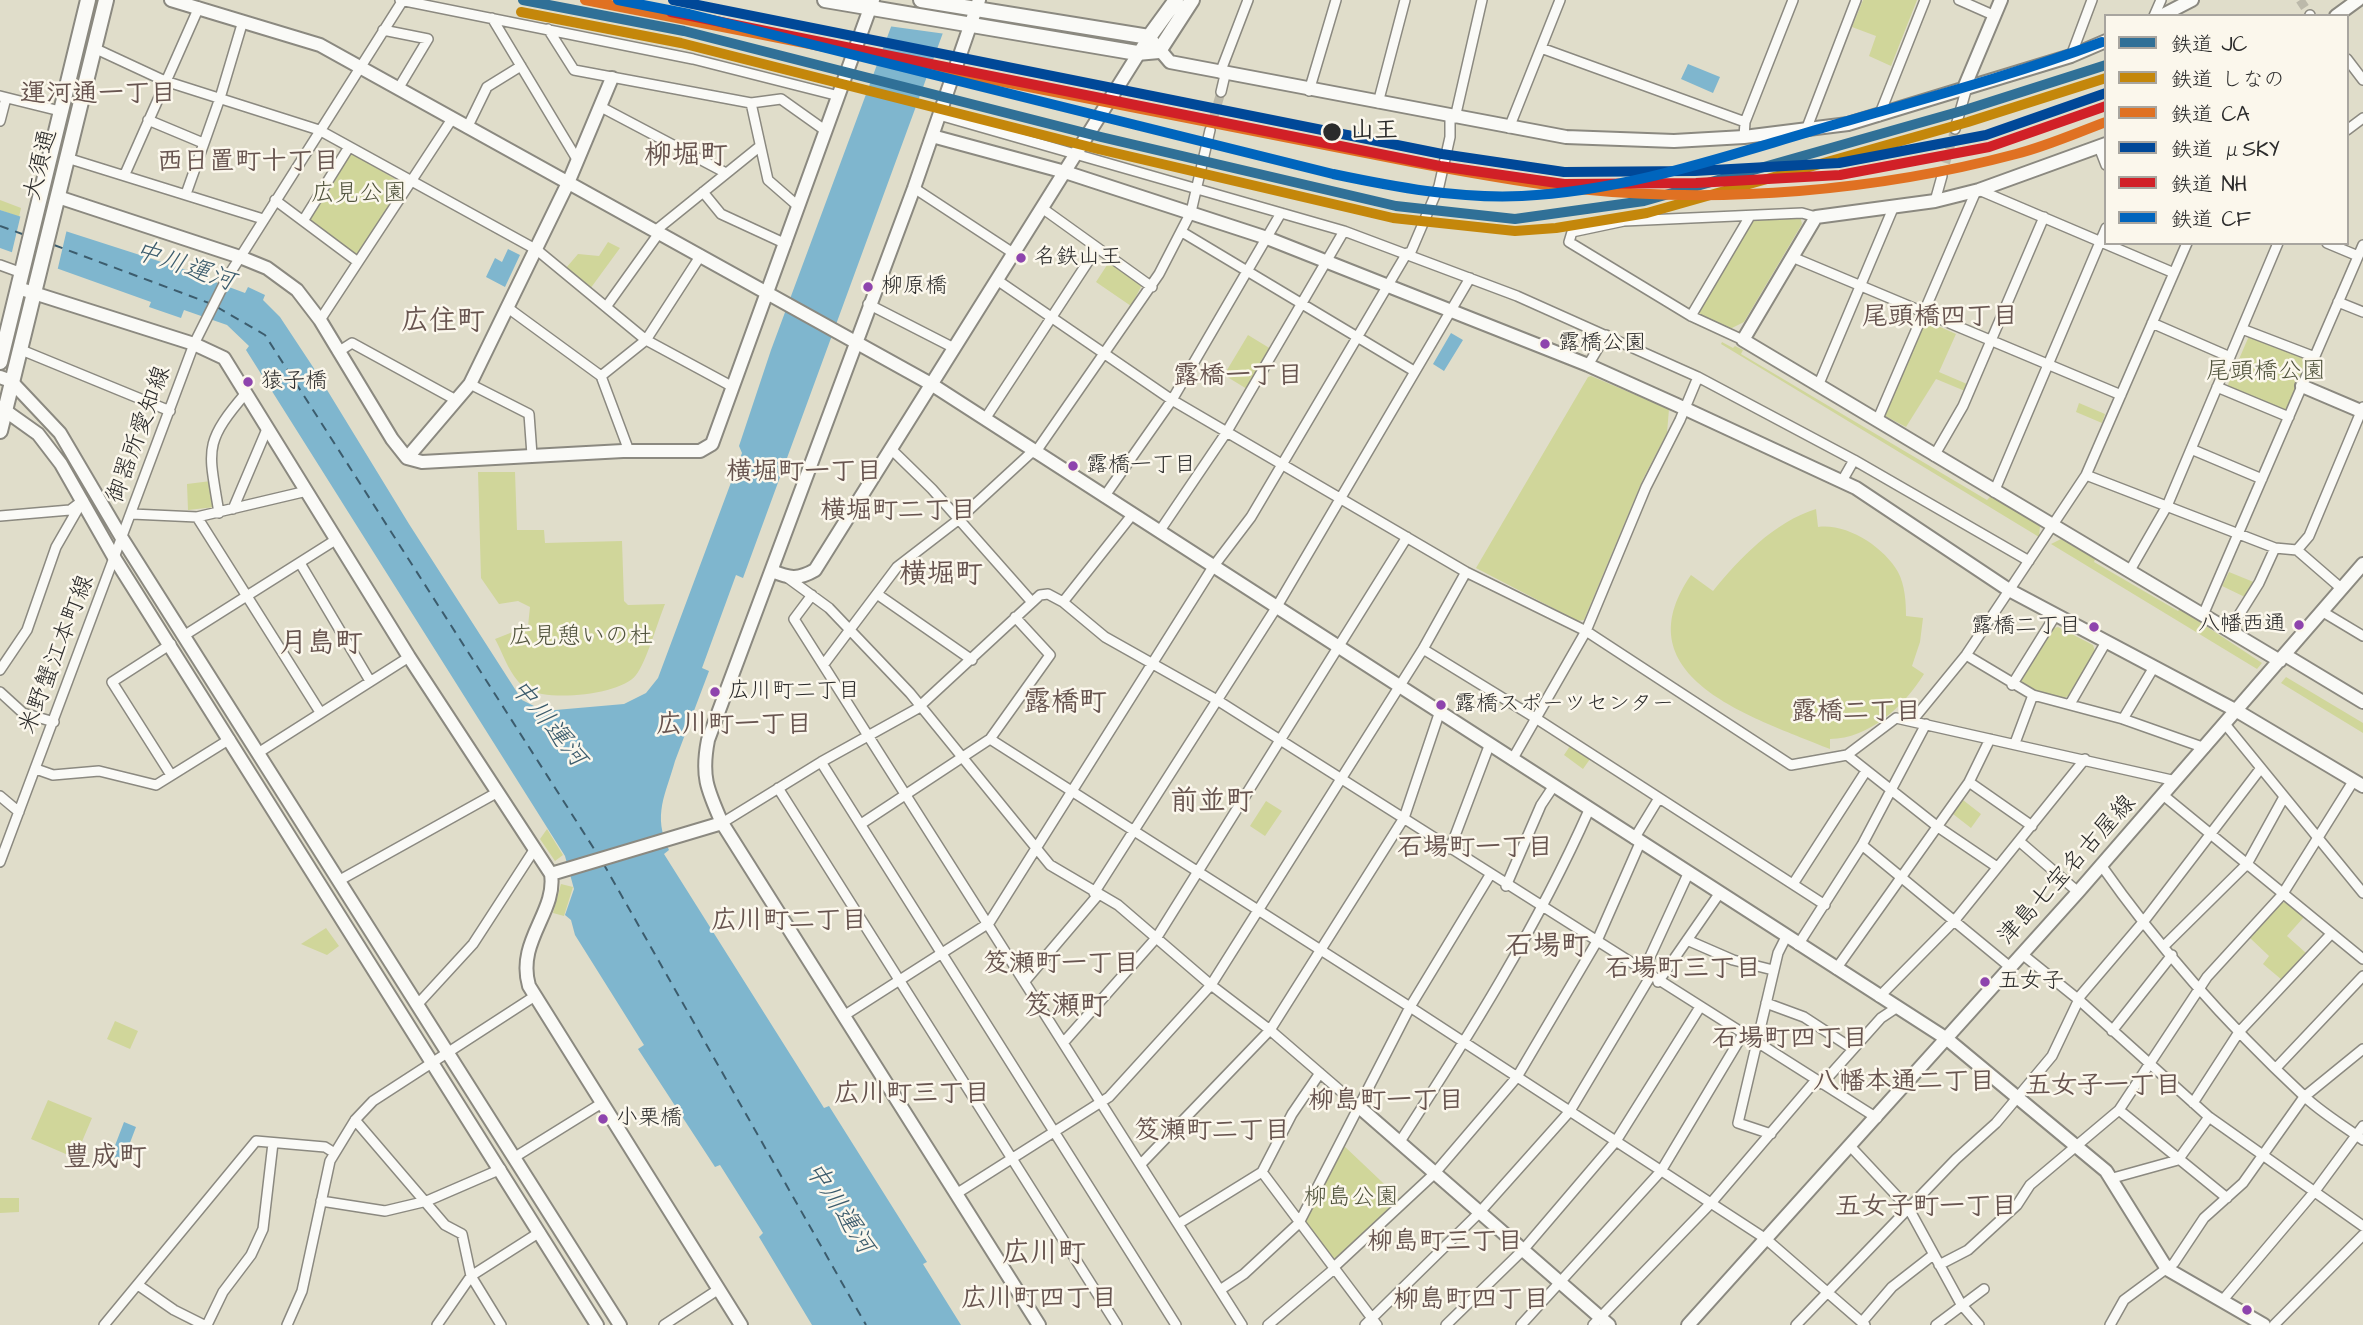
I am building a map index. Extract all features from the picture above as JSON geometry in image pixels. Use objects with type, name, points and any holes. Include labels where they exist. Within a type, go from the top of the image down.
[{"type":"main road","name":"大須通","points":[[22,269],[88,0]]},
{"type":"main road","name":"大須通","points":[[33,293],[106,0]]},
{"type":"main road","points":[[825,0],[872,4],[892,12],[1137,53],[1160,51],[1192,0]]},
{"type":"main road","points":[[920,0],[960,6],[977,4],[1149,37],[1176,0]]},
{"type":"main road","points":[[0,362],[22,269]]},
{"type":"main road","points":[[0,431],[5,379],[19,349],[33,293]]},
{"type":"street","points":[[171,0],[306,39],[931,384],[1338,649],[1947,1039],[2113,1178],[2167,1269],[2263,1325]]},
{"type":"street","points":[[240,257],[402,0],[693,59],[839,96]]},
{"type":"street","points":[[1221,92],[1223,74],[1248,0]]},
{"type":"street","points":[[1378,103],[1405,0]]},
{"type":"street","points":[[845,1015],[989,923],[1213,567],[1251,517],[1356,337],[1409,253],[1439,186],[1452,117],[1482,0]]},
{"type":"street","points":[[1509,128],[1560,0]]},
{"type":"street","points":[[1744,137],[1745,122],[1793,0]]},
{"type":"street","points":[[1806,130],[1856,0]]},
{"type":"street","points":[[1879,116],[1925,0]]},
{"type":"street","points":[[1959,0],[1993,15]]},
{"type":"street","points":[[1955,130],[1966,88],[2001,0]]},
{"type":"street","points":[[2071,56],[2092,0]]},
{"type":"street","points":[[2165,14],[2192,0]]},
{"type":"street","points":[[2339,14],[2358,0]]},
{"type":"street","points":[[1309,91],[1333,1]]},
{"type":"street","points":[[58,197],[240,257],[267,268],[288,281],[320,320],[392,439],[407,458],[422,462],[629,450],[706,449],[715,439],[872,4]]},
{"type":"street","points":[[977,4],[914,188],[868,304],[708,740],[703,767],[705,784],[722,823],[1039,1325]]},
{"type":"street","points":[[125,174],[199,7]]},
{"type":"street","points":[[492,18],[578,161]]},
{"type":"street","points":[[186,194],[220,99],[243,21]]},
{"type":"street","points":[[548,29],[574,70],[751,103],[781,99],[826,131]]},
{"type":"street","points":[[383,30],[428,39],[398,89]]},
{"type":"street","points":[[788,578],[803,577],[815,570],[1149,37],[1170,62],[1223,74],[1509,128],[1613,141],[1744,137],[1806,130],[1879,116],[2071,56],[2104,42]]},
{"type":"street","points":[[94,48],[165,81],[319,130],[537,250],[646,340],[733,387]]},
{"type":"street","points":[[1541,48],[1745,122]]},
{"type":"street","points":[[2349,61],[2363,80]]},
{"type":"street","points":[[467,128],[487,87],[521,66]]},
{"type":"street","points":[[407,458],[470,384],[537,250],[612,78]]},
{"type":"street","points":[[0,121],[3,97],[60,111]]},
{"type":"street","points":[[751,103],[768,180],[799,207]]},
{"type":"street","points":[[601,107],[726,173]]},
{"type":"street","points":[[939,115],[1344,231],[1409,253],[1606,335],[1698,377],[1854,460],[2029,561]]},
{"type":"street","points":[[320,320],[452,119]]},
{"type":"street","points":[[148,120],[204,143]]},
{"type":"street","points":[[824,664],[897,567],[958,520],[1034,452],[1105,354],[1152,287],[1182,232],[1191,212],[1210,130]]},
{"type":"street","points":[[932,136],[1065,172],[1267,238],[1588,365],[1684,408],[1842,481],[2009,590],[2237,711],[2359,783],[2282,895],[2199,988],[2119,1110],[2030,1185],[2017,1205],[1968,1250],[1939,1265]]},
{"type":"street","points":[[2102,145],[1977,190],[1935,201],[1816,217],[1801,213],[1623,220],[1572,232],[1569,242],[1691,316],[1743,340],[2229,631],[2363,702]]},
{"type":"street","points":[[303,220],[349,147]]},
{"type":"street","points":[[606,307],[657,232],[759,148]]},
{"type":"street","points":[[67,158],[263,219]]},
{"type":"street","points":[[1935,201],[1942,176]]},
{"type":"street","points":[[914,188],[1013,253]]},
{"type":"street","points":[[1977,190],[2104,243]]},
{"type":"street","points":[[1877,421],[1977,190]]},
{"type":"street","points":[[703,192],[721,214],[786,244]]},
{"type":"street","points":[[275,200],[358,262]]},
{"type":"street","points":[[1818,386],[1894,206]]},
{"type":"street","points":[[1042,208],[1152,287]]},
{"type":"street","points":[[1104,497],[1172,400],[1282,213]]},
{"type":"street","points":[[1691,316],[1750,216]]},
{"type":"street","points":[[1743,340],[1816,217]]},
{"type":"street","points":[[1934,456],[1963,406],[2044,217]]},
{"type":"street","points":[[1159,533],[1226,433],[1344,231]]},
{"type":"street","points":[[1182,232],[1415,371]]},
{"type":"street","points":[[1994,492],[2104,233]]},
{"type":"street","points":[[2109,245],[2174,273]]},
{"type":"street","points":[[1912,721],[1966,654],[2086,475],[2186,245]]},
{"type":"street","points":[[2129,572],[2167,506],[2277,245]]},
{"type":"street","points":[[2333,245],[2358,256]]},
{"type":"street","points":[[2203,615],[2363,245]]},
{"type":"street","points":[[985,419],[1097,248]]},
{"type":"street","points":[[601,376],[646,340],[701,255]]},
{"type":"street","name":"御器所愛知線","points":[[123,540],[194,344],[240,257]]},
{"type":"street","points":[[1792,257],[2121,395]]},
{"type":"street","points":[[0,265],[22,269]]},
{"type":"street","points":[[1026,981],[1096,894],[1276,608],[1470,278]]},
{"type":"street","points":[[996,280],[1172,400],[1226,433],[1466,572],[1586,631],[1791,765],[1847,755],[1896,718],[2176,781]]},
{"type":"street","points":[[18,288],[194,344],[224,358],[409,657],[551,874],[549,894],[525,961],[525,974],[535,996],[741,1325]]},
{"type":"street","points":[[2339,302],[2363,312]]},
{"type":"street","points":[[868,304],[954,348]]},
{"type":"street","points":[[508,308],[601,376],[629,450]]},
{"type":"street","points":[[2152,323],[2230,356]]},
{"type":"street","points":[[2242,328],[2315,357]]},
{"type":"street","points":[[1588,365],[1606,335]]},
{"type":"street","points":[[338,352],[352,343],[456,400]]},
{"type":"street","points":[[19,349],[170,411]]},
{"type":"street","points":[[1512,760],[1586,631],[1646,487],[1698,377]]},
{"type":"street","points":[[5,379],[60,433],[123,540],[186,635],[447,1055],[515,1157],[620,1325]]},
{"type":"street","points":[[470,384],[529,414],[532,455]]},
{"type":"street","points":[[2297,550],[2308,537],[2362,410],[2302,386]]},
{"type":"street","points":[[2217,387],[2289,417]]},
{"type":"street","points":[[219,513],[209,452],[220,422],[246,393]]},
{"type":"street","points":[[2,409],[38,434],[61,464],[116,559],[597,1325]]},
{"type":"street","points":[[233,509],[267,429]]},
{"type":"street","points":[[891,449],[1031,601]]},
{"type":"street","points":[[2191,449],[2262,479]]},
{"type":"street","points":[[1842,481],[1854,460]]},
{"type":"street","points":[[2086,475],[2275,548],[2297,550],[2342,589]]},
{"type":"street","points":[[132,514],[197,517],[307,491]]},
{"type":"street","points":[[0,516],[70,510],[83,500]]},
{"type":"street","points":[[0,670],[27,630],[56,547],[83,500]]},
{"type":"street","points":[[1063,603],[1132,515]]},
{"type":"street","points":[[197,517],[320,712]]},
{"type":"street","points":[[1064,1042],[1157,937],[1407,537]]},
{"type":"street","points":[[186,635],[337,539]]},
{"type":"street","name":"米野蟹江本町線","points":[[0,862],[123,540]]},
{"type":"street","points":[[2229,631],[2259,583],[2275,548]]},
{"type":"street","points":[[300,562],[370,681]]},
{"type":"street","name":"津島七宝名古屋線","points":[[1688,1325],[2078,892],[2363,564]]},
{"type":"street","points":[[772,570],[812,595],[850,630],[921,706],[1050,865],[1118,905],[1211,985],[1270,1030],[1562,1284],[1601,1322],[1819,1082],[1881,1018],[1896,1008]]},
{"type":"street","points":[[956,1194],[1102,1102],[1211,985],[1423,649],[1466,572]]},
{"type":"street","points":[[877,594],[972,660]]},
{"type":"street","points":[[551,874],[722,823],[821,762],[921,706],[1031,601],[1048,594],[1105,637],[1155,662],[1217,700],[1506,886],[1877,1118]]},
{"type":"street","points":[[812,595],[794,619],[907,793],[1242,1325]]},
{"type":"street","points":[[2323,611],[2363,636]]},
{"type":"street","points":[[2012,685],[2055,616]]},
{"type":"street","points":[[861,824],[990,739],[1050,655],[1015,617]]},
{"type":"street","points":[[2070,704],[2106,642]]},
{"type":"street","points":[[171,645],[112,682],[171,775]]},
{"type":"street","points":[[1423,649],[1537,719],[1825,905]]},
{"type":"street","points":[[1966,654],[2012,685],[2033,695],[2123,719],[2205,748]]},
{"type":"street","points":[[258,753],[409,657]]},
{"type":"street","points":[[2123,719],[2154,667]]},
{"type":"street","points":[[0,692],[23,713],[54,722]]},
{"type":"street","points":[[2015,743],[2033,695]]},
{"type":"street","points":[[1141,1164],[1270,1030],[1404,818],[1439,713]]},
{"type":"street","points":[[1798,945],[1862,845],[1926,724]]},
{"type":"street","points":[[2225,724],[2363,893]]},
{"type":"street","points":[[36,769],[53,775],[99,771],[156,785],[230,739]]},
{"type":"street","points":[[990,739],[1321,949],[1766,1239],[1863,1324],[1892,1287],[1933,1255]]},
{"type":"street","points":[[1836,969],[1969,782],[1990,739]]},
{"type":"street","points":[[1450,849],[1489,746]]},
{"type":"street","points":[[1847,755],[1938,827],[1997,867]]},
{"type":"street","points":[[1879,997],[1955,920],[2085,760]]},
{"type":"street","points":[[821,762],[1176,1325]]},
{"type":"street","points":[[1796,1325],[1996,1123],[2052,1056],[2078,1000],[2144,921],[2261,768]]},
{"type":"street","points":[[1793,884],[1866,771]]},
{"type":"street","points":[[1969,782],[2032,826]]},
{"type":"street","points":[[1506,886],[1541,805],[1553,787]]},
{"type":"street","points":[[778,788],[1117,1325]]},
{"type":"street","points":[[340,880],[498,792]]},
{"type":"street","points":[[2163,795],[2363,959]]},
{"type":"street","points":[[0,796],[19,812]]},
{"type":"street","points":[[2164,946],[2247,864],[2284,797]]},
{"type":"street","points":[[1268,1325],[1334,1268],[1434,1174],[1517,1077],[1596,943],[1637,841],[1660,798]]},
{"type":"street","points":[[1399,1143],[1464,1043],[1542,908],[1589,810]]},
{"type":"street","points":[[2019,841],[2078,892]]},
{"type":"street","points":[[1862,845],[2010,967]]},
{"type":"street","points":[[417,1005],[473,944],[534,850]]},
{"type":"street","points":[[2101,865],[2164,946],[2239,1032],[2304,1097],[2363,1140]]},
{"type":"street","points":[[1262,1172],[1334,1268],[1371,1323],[1479,1213],[1570,1111],[1650,977],[1688,874]]},
{"type":"street","points":[[1220,1290],[1244,1274],[1299,1223],[1410,1007],[1490,875]]},
{"type":"street","points":[[1650,977],[1687,940],[1719,894]]},
{"type":"street","points":[[2193,1103],[2239,1032],[2331,934]]},
{"type":"street","points":[[1772,1134],[1738,1123],[1773,970],[1786,937]]},
{"type":"street","points":[[1687,940],[1733,960],[1773,970]]},
{"type":"street","points":[[2022,954],[2078,1000],[2209,1117],[2363,1226]]},
{"type":"street","points":[[2112,1031],[2172,955]]},
{"type":"street","points":[[2276,1068],[2363,976]]},
{"type":"street","points":[[287,1325],[302,1291],[333,1152],[355,1120],[373,1101],[535,996]]},
{"type":"street","points":[[1766,1003],[1804,1017],[1853,1049]]},
{"type":"street","points":[[1446,1325],[1523,1250],[1616,1141],[1700,1007]]},
{"type":"street","points":[[1521,1325],[1562,1284],[1661,1171],[1743,1034]]},
{"type":"street","points":[[2110,1325],[2124,1300],[2167,1269],[2204,1218],[2243,1184],[2304,1097],[2363,1049]]},
{"type":"street","points":[[1178,1224],[1262,1172],[1292,1114],[1320,1073]]},
{"type":"street","points":[[515,1157],[602,1103]]},
{"type":"street","points":[[2119,1110],[2227,1198]]},
{"type":"street","points":[[2113,1178],[2179,1160],[2209,1117]]},
{"type":"street","points":[[355,1120],[445,1225],[461,1234],[471,1276],[501,1325]]},
{"type":"street","points":[[2222,1301],[2315,1191],[2354,1134],[2363,1126]]},
{"type":"street","points":[[104,1325],[256,1142],[325,1147],[333,1152]]},
{"type":"street","points":[[138,1285],[174,1310],[206,1325],[223,1292],[251,1255],[263,1229],[272,1143]]},
{"type":"street","points":[[1851,1147],[1909,1209],[1961,1304],[1979,1325]]},
{"type":"street","points":[[321,1201],[385,1211],[427,1201],[501,1169]]},
{"type":"street","points":[[438,1325],[471,1276],[540,1232]]},
{"type":"street","points":[[2274,1325],[2363,1235]]},
{"type":"street","points":[[664,1325],[719,1289]]},
{"type":"street","points":[[1936,1325],[1984,1289]]},
{"type":"green space","points":[[1863,0],[1917,0],[1891,66],[1869,56],[1876,36],[1852,27]]},
{"type":"green space","name":"広見公園","points":[[353,154],[400,182],[402,187],[359,253],[353,255],[311,222],[310,214],[347,155]]},
{"type":"green space","points":[[0,200],[21,208],[19,217],[0,210]]},
{"type":"green space","points":[[1800,216],[1802,224],[1744,322],[1730,329],[1700,315],[1698,310],[1753,219]]},
{"type":"green space","points":[[608,242],[620,248],[590,289],[566,268],[578,254],[599,256]]},
{"type":"green space","points":[[1109,262],[1142,285],[1131,306],[1096,282]]},
{"type":"green space","points":[[1929,322],[1956,334],[1939,372],[1967,384],[1965,391],[1936,379],[1906,427],[1885,416],[1924,323]]},
{"type":"green space","points":[[1248,335],[1271,349],[1247,389],[1224,375]]},
{"type":"green space","name":"尾頭橋公園","points":[[2249,336],[2304,359],[2307,363],[2286,411],[2227,387]]},
{"type":"green space","points":[[1722,342],[1743,350],[1741,354],[1987,500],[1991,496],[2040,526],[2039,537],[1721,344]]},
{"type":"green space","name":"露橋公園","points":[[1591,376],[1669,409],[1667,433],[1643,479],[1584,620],[1578,621],[1476,568]]},
{"type":"green space","points":[[2079,403],[2105,414],[2102,423],[2076,412]]},
{"type":"green space","name":"広見憩いの杜","points":[[478,472],[515,472],[517,530],[544,530],[545,543],[622,541],[624,601],[628,605],[665,604],[644,661],[636,675],[628,682],[600,692],[567,696],[537,693],[527,689],[516,679],[495,639],[528,626],[530,607],[518,601],[499,604],[481,578]]},
{"type":"green space","points":[[211,481],[215,507],[188,510],[187,484]]},
{"type":"green space","points":[[1816,509],[1818,527],[1852,533],[1884,554],[1900,577],[1905,594],[1906,616],[1923,618],[1920,642],[1912,666],[1924,674],[1916,686],[1896,709],[1872,727],[1844,738],[1830,739],[1830,749],[1768,724],[1707,690],[1684,668],[1672,642],[1673,611],[1691,575],[1713,591],[1759,542],[1786,523]]},
{"type":"green space","points":[[2061,539],[2095,559],[2094,562],[2178,611],[2180,609],[2262,663],[2257,669],[2051,544]]},
{"type":"green space","points":[[2229,572],[2256,583],[2247,598],[2222,586]]},
{"type":"green space","points":[[2058,627],[2093,645],[2095,651],[2068,696],[2062,699],[2021,686],[2021,681],[2054,628]]},
{"type":"green space","points":[[2286,677],[2363,723],[2363,733],[2281,683]]},
{"type":"green space","points":[[1570,746],[1590,759],[1583,769],[1564,755]]},
{"type":"green space","points":[[1963,800],[1981,814],[1971,828],[1953,814]]},
{"type":"green space","points":[[1266,801],[1282,811],[1265,836],[1250,826]]},
{"type":"green space","points":[[547,829],[563,855],[555,861],[540,839]]},
{"type":"green space","points":[[561,884],[573,887],[564,916],[553,913]]},
{"type":"green space","points":[[2286,902],[2304,917],[2287,936],[2306,953],[2282,980],[2263,964],[2269,956],[2250,938],[2282,903]]},
{"type":"green space","points":[[326,928],[339,946],[327,955],[301,944]]},
{"type":"green space","points":[[115,1021],[138,1031],[130,1049],[107,1039]]},
{"type":"green space","points":[[48,1100],[92,1118],[75,1158],[31,1139]]},
{"type":"green space","name":"柳島公園","points":[[1342,1144],[1400,1199],[1336,1258],[1331,1258],[1304,1222]]},
{"type":"green space","points":[[0,1198],[19,1198],[19,1212],[0,1213]]},
{"type":"water","name":"中川運河","points":[[901,0],[955,0],[743,578],[736,575],[702,668],[709,671],[675,761],[661,815],[669,850],[664,854],[824,1108],[829,1106],[927,1262],[923,1264],[961,1325],[812,1325],[759,1237],[763,1233],[720,1165],[715,1167],[638,1049],[644,1045],[575,935],[571,920],[565,915],[574,889],[565,856],[246,350],[249,346],[227,325],[184,310],[181,318],[149,307],[151,302],[0,248],[0,210],[202,275],[245,293],[248,287],[265,295],[263,300],[280,317],[313,367],[409,524],[522,700],[544,711],[624,704],[646,693],[658,678],[742,453],[739,446],[771,350]]},
{"type":"water","points":[[1688,64],[1720,77],[1713,93],[1681,79]]},
{"type":"water","points":[[508,249],[520,255],[505,287],[486,277],[495,258],[502,262]]},
{"type":"water","points":[[1451,333],[1463,340],[1444,371],[1433,364]]},
{"type":"water","points":[[124,1122],[136,1127],[123,1161],[111,1156]]},
{"type":"pier","points":[[898,0],[958,0],[946,34],[888,26]]},
{"type":"pier","points":[[21,214],[67,229],[57,272],[11,256]]},
{"type":"ferry route","points":[[0,226],[25,235]]},
{"type":"ferry route","points":[[54,245],[209,303]]},
{"type":"ferry route","points":[[217,307],[265,335],[598,855]]},
{"type":"ferry route","points":[[603,863],[866,1325]]},
{"type":"tunnel","points":[[2300,0],[2309,14]]},
{"type":"tunnel","points":[[1210,130],[1221,92]]},
{"type":"tunnel","points":[[1942,176],[1955,129]]},
{"type":"rail line","name":"JC","points":[[523,0],[684,31],[1101,137],[1396,206],[1515,219],[1644,201],[1965,110],[2104,66]]},
{"type":"rail line","name":"CA","points":[[585,0],[1417,163],[1579,189],[1688,195],[1799,191],[1854,185],[1963,167],[2016,154],[2104,123]]},
{"type":"rail line","name":"CF","points":[[618,0],[689,14],[1333,174],[1427,191],[1474,196],[1562,193],[1679,170],[1968,86],[2102,42]]},
{"type":"rail line","name":"μSKY","points":[[673,0],[1442,154],[1564,172],[1695,171],[1839,163],[1986,135],[2104,94]]},
{"type":"rail line","name":"しなの","points":[[521,12],[681,43],[1098,149],[1393,218],[1515,231],[1556,228],[1647,213],[1968,122],[2104,79]]},
{"type":"rail line","name":"NH","points":[[671,12],[1440,166],[1564,184],[1696,183],[1840,175],[1989,147],[2104,107]]},
{"type":"place","name":"山王","points":[[1332,132]]},
{"type":"place","name":"名鉄山王","points":[[1021,258]]},
{"type":"place","name":"柳原橋","points":[[868,287]]},
{"type":"place","name":"露橋公園","points":[[1545,344]]},
{"type":"place","name":"猿子橋","points":[[248,382]]},
{"type":"place","name":"露橋一丁目","points":[[1073,466]]},
{"type":"place","name":"八幡西通","points":[[2299,625]]},
{"type":"place","name":"露橋二丁目","points":[[2094,627]]},
{"type":"place","name":"広川町二丁目","points":[[715,692]]},
{"type":"place","name":"露橋スポーツセンター","points":[[1441,705]]},
{"type":"place","name":"五女子","points":[[1985,982]]},
{"type":"place","name":"小栗橋","points":[[603,1119]]},
{"type":"district","name":"運河通一丁目","points":[[98,96]]},
{"type":"district","name":"柳堀町","points":[[686,157]]},
{"type":"district","name":"西日置町十丁目","points":[[248,164]]},
{"type":"district","name":"尾頭橋四丁目","points":[[1940,319]]},
{"type":"district","name":"広住町","points":[[443,323]]},
{"type":"district","name":"露橋一丁目","points":[[1238,378]]},
{"type":"district","name":"横堀町一丁目","points":[[804,474]]},
{"type":"district","name":"横堀町二丁目","points":[[898,513]]},
{"type":"district","name":"横堀町","points":[[941,576]]},
{"type":"district","name":"月島町","points":[[321,645]]},
{"type":"district","name":"露橋町","points":[[1065,704]]},
{"type":"district","name":"露橋二丁目","points":[[1856,714]]},
{"type":"district","name":"広川町一丁目","points":[[734,727]]},
{"type":"district","name":"前並町","points":[[1212,803]]},
{"type":"district","name":"石場町一丁目","points":[[1475,850]]},
{"type":"district","name":"広川町二丁目","points":[[789,923]]},
{"type":"district","name":"石場町","points":[[1547,948]]},
{"type":"district","name":"笈瀬町一丁目","points":[[1061,966]]},
{"type":"district","name":"石場町三丁目","points":[[1683,971]]},
{"type":"district","name":"笈瀬町","points":[[1066,1008]]},
{"type":"district","name":"石場町四丁目","points":[[1790,1041]]},
{"type":"district","name":"八幡本通二丁目","points":[[1904,1084]]},
{"type":"district","name":"五女子一丁目","points":[[2103,1088]]},
{"type":"district","name":"広川町三丁目","points":[[912,1096]]},
{"type":"district","name":"柳島町一丁目","points":[[1386,1103]]},
{"type":"district","name":"笈瀬町二丁目","points":[[1212,1133]]},
{"type":"district","name":"豊成町","points":[[105,1159]]},
{"type":"district","name":"五女子町一丁目","points":[[1926,1209]]},
{"type":"district","name":"柳島町三丁目","points":[[1445,1244]]},
{"type":"district","name":"広川町","points":[[1044,1255]]},
{"type":"district","name":"広川町四丁目","points":[[1039,1301]]},
{"type":"district","name":"柳島町四丁目","points":[[1471,1302]]}]
